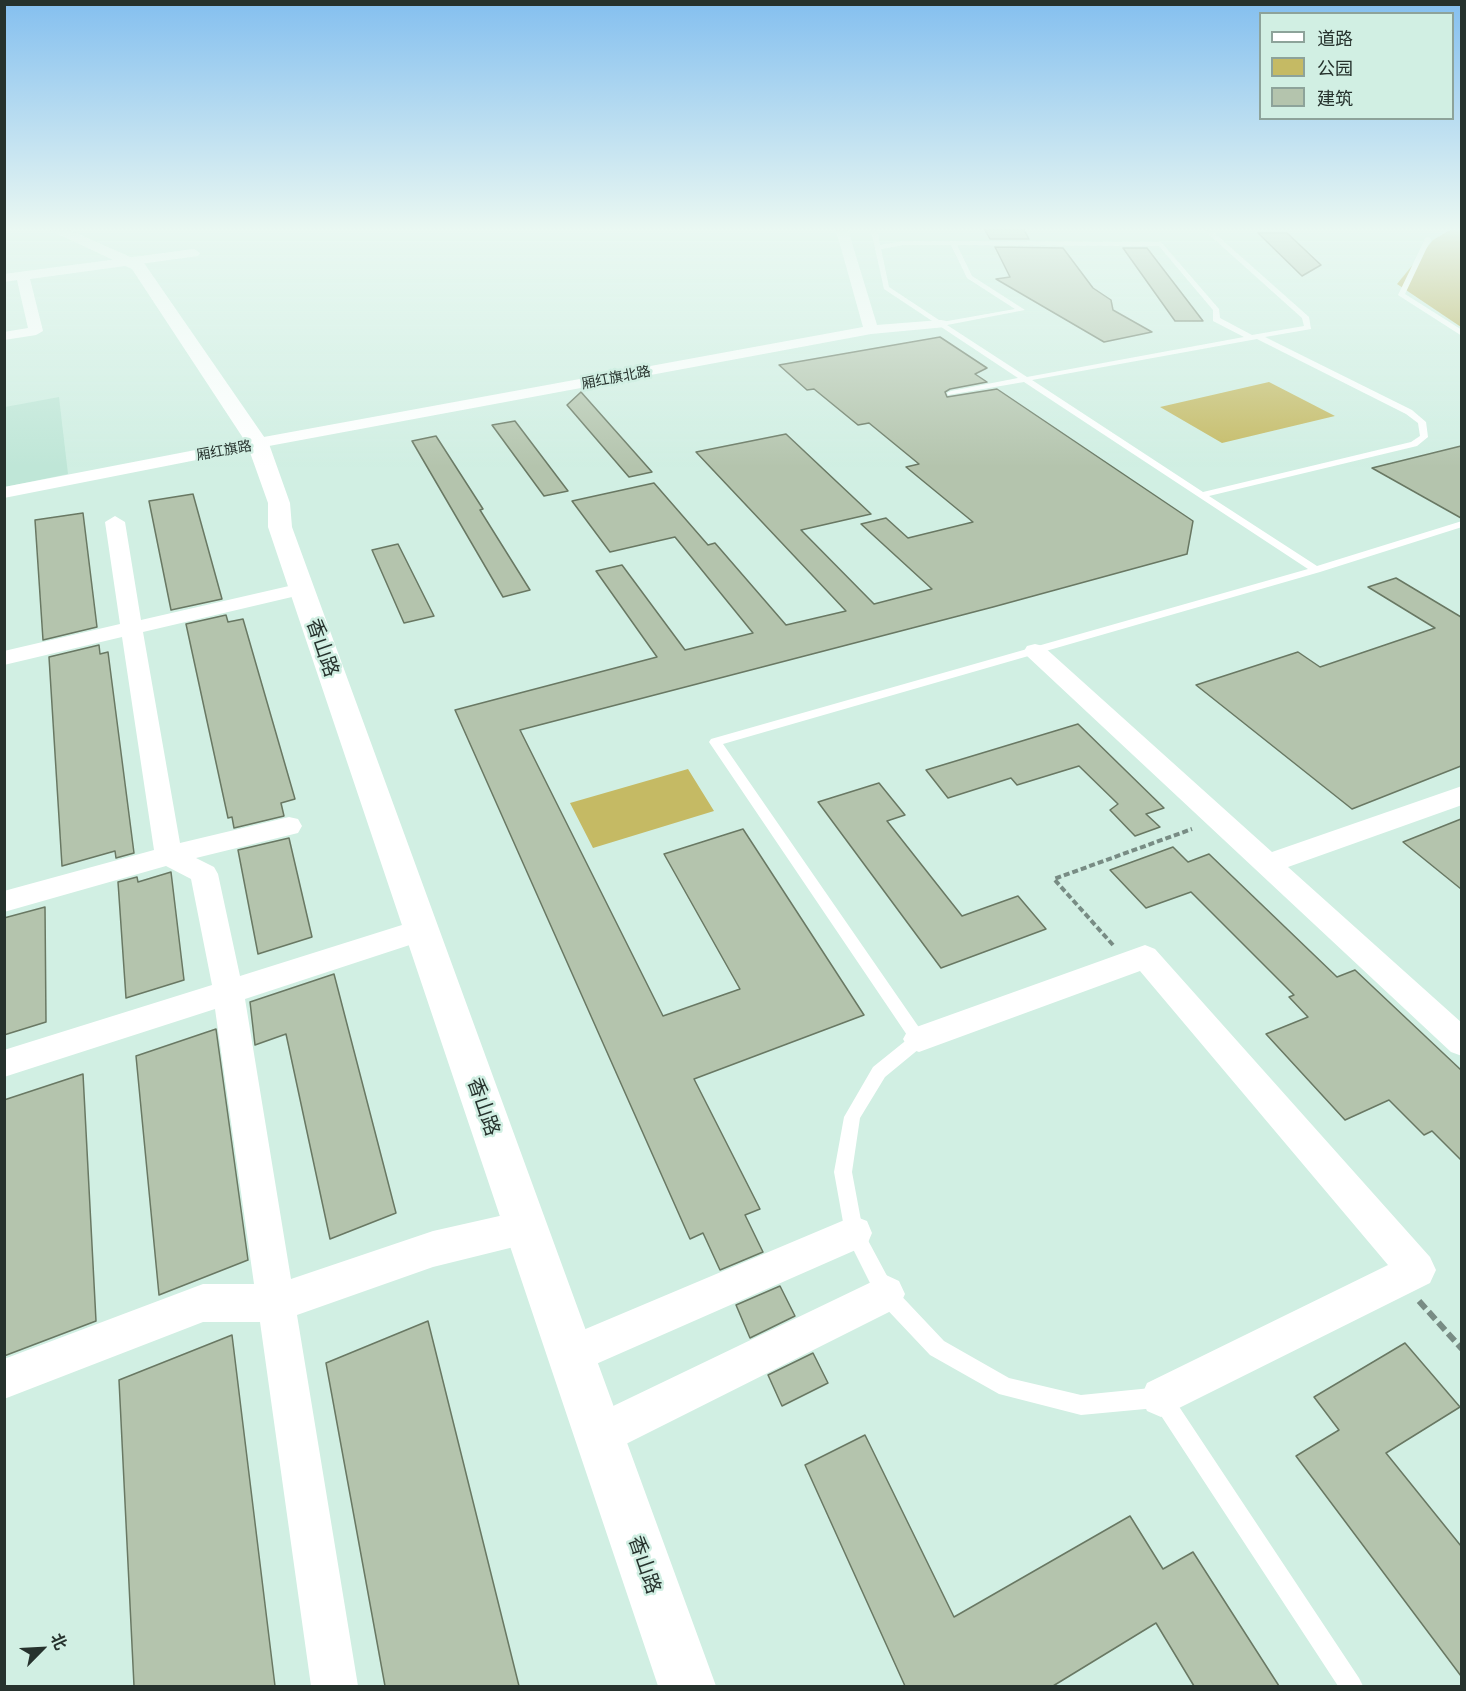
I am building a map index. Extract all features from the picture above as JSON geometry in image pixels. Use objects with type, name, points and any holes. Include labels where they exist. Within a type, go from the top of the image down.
[{"type":"street","points":[[4,336],[36,331],[30,309]]},
{"type":"street","name":"香山路","points":[[153,309],[249,448]]},
{"type":"street","name":"香山路","points":[[167,309],[279,503],[280,527],[687,1686]]},
{"type":"street","points":[[865,309],[871,330],[941,324]]},
{"type":"street","name":"厢红旗北路","points":[[249,448],[871,330]]},
{"type":"street","name":"厢红旗路","points":[[4,493],[249,448]]},
{"type":"street","name":"厢红旗路","points":[[4,504],[249,448]]},
{"type":"street","points":[[115,522],[168,855]]},
{"type":"street","points":[[4,658],[302,589]]},
{"type":"street","points":[[1035,651],[1461,1043]]},
{"type":"street","points":[[1268,864],[1461,795]]},
{"type":"street","points":[[4,902],[168,855],[289,826]]},
{"type":"street","points":[[168,855],[204,874],[228,991],[335,1686]]},
{"type":"street","points":[[4,1064],[421,930]]},
{"type":"street","points":[[919,1040],[1145,957],[1417,1270],[1161,1396]]},
{"type":"street","points":[[4,1379],[203,1303],[276,1303],[433,1249],[526,1227]]},
{"type":"street","points":[[571,1355],[854,1233]]},
{"type":"street","points":[[599,1435],[886,1294]]},
{"type":"lane","points":[[918,309],[1316,570]]},
{"type":"lane","points":[[941,324],[1021,310],[1019,309]]},
{"type":"lane","points":[[1202,495],[1414,444],[1424,437],[1422,422],[1409,412],[1215,320],[1216,309]]},
{"type":"lane","points":[[951,393],[1308,327],[1305,317],[1296,309]]},
{"type":"lane","points":[[1422,309],[1461,334]]},
{"type":"lane","points":[[1351,1686],[1161,1396],[1081,1405],[1006,1387],[938,1348],[886,1294],[854,1233],[843,1172],[852,1117],[879,1072],[919,1040],[715,742],[1316,570],[1461,524]]},
{"type":"path","points":[[1129,963],[1054,879],[1218,819]]},
{"type":"path","points":[[1399,1278],[1461,1349]]},
{"type":"shaded area","points":[[1434,309],[1461,309],[1461,327]]},
{"type":"shaded area","points":[[59,397],[68,474],[5,487],[5,407]]},
{"type":"green space","points":[[1269,382],[1335,416],[1222,443],[1160,407]]},
{"type":"green space","points":[[688,769],[714,811],[593,848],[570,803]]},
{"type":"building","points":[[1047,309],[1113,309],[1152,332],[1104,342]]},
{"type":"building","points":[[1166,309],[1194,309],[1203,321],[1175,321]]},
{"type":"building","points":[[940,337],[987,368],[975,374],[987,382],[950,389],[945,392],[947,397],[997,389],[1193,521],[1187,554],[520,730],[663,1016],[740,989],[664,854],[743,829],[864,1015],[694,1079],[760,1209],[745,1215],[763,1252],[720,1270],[703,1233],[690,1239],[455,710],[657,657],[596,571],[622,565],[685,650],[753,633],[675,537],[610,552],[572,501],[654,483],[708,545],[715,543],[786,625],[846,611],[696,452],[786,434],[871,514],[801,530],[874,604],[932,589],[861,524],[886,518],[908,538],[973,522],[906,467],[919,464],[869,423],[858,425],[814,389],[807,390],[779,365]]},
{"type":"building","points":[[581,392],[652,472],[629,477],[567,405]]},
{"type":"building","points":[[515,421],[568,491],[544,496],[492,425]]},
{"type":"building","points":[[436,436],[483,509],[480,510],[530,590],[503,597],[412,441]]},
{"type":"building","points":[[1461,446],[1461,518],[1372,468]]},
{"type":"building","points":[[193,494],[222,599],[171,610],[149,501]]},
{"type":"building","points":[[83,513],[97,627],[43,640],[35,520]]},
{"type":"building","points":[[398,544],[434,616],[404,623],[372,550]]},
{"type":"building","points":[[1396,578],[1461,617],[1461,766],[1352,809],[1196,685],[1298,652],[1320,667],[1435,628],[1368,587]]},
{"type":"building","points":[[226,615],[228,622],[243,619],[295,799],[281,803],[284,816],[234,828],[232,817],[228,818],[186,624]]},
{"type":"building","points":[[99,645],[100,654],[108,652],[134,853],[116,858],[115,851],[62,866],[49,657]]},
{"type":"building","points":[[1078,724],[1164,808],[1146,814],[1160,827],[1135,836],[1110,810],[1118,804],[1079,766],[1017,785],[1011,778],[948,798],[926,770]]},
{"type":"building","points":[[879,783],[905,815],[887,821],[962,916],[1018,896],[1046,929],[941,968],[818,802]]},
{"type":"building","points":[[1461,819],[1461,889],[1403,842]]},
{"type":"building","points":[[289,838],[312,937],[258,954],[238,850]]},
{"type":"building","points":[[1173,847],[1188,862],[1209,854],[1337,977],[1355,970],[1461,1070],[1461,1160],[1432,1131],[1424,1135],[1389,1100],[1345,1120],[1266,1034],[1308,1017],[1289,997],[1294,995],[1191,892],[1146,908],[1110,870]]},
{"type":"building","points":[[171,872],[184,980],[126,998],[118,882],[137,877],[138,882]]},
{"type":"building","points":[[45,907],[46,1022],[4,1035],[4,918]]},
{"type":"building","points":[[334,974],[396,1213],[330,1239],[286,1034],[255,1045],[250,1002]]},
{"type":"building","points":[[216,1029],[248,1260],[159,1295],[136,1056]]},
{"type":"building","points":[[83,1074],[96,1321],[4,1356],[4,1100]]},
{"type":"building","points":[[780,1286],[795,1316],[750,1338],[736,1305]]},
{"type":"building","points":[[428,1321],[519,1686],[385,1686],[326,1363]]},
{"type":"building","points":[[232,1335],[275,1686],[134,1686],[119,1380]]},
{"type":"building","points":[[1405,1343],[1460,1407],[1386,1453],[1461,1546],[1461,1676],[1296,1456],[1339,1430],[1314,1397]]},
{"type":"building","points":[[813,1353],[828,1383],[782,1406],[768,1375]]},
{"type":"building","points":[[865,1435],[954,1617],[1130,1516],[1163,1569],[1193,1552],[1279,1686],[1194,1686],[1156,1623],[1053,1686],[905,1686],[805,1465]]}]
